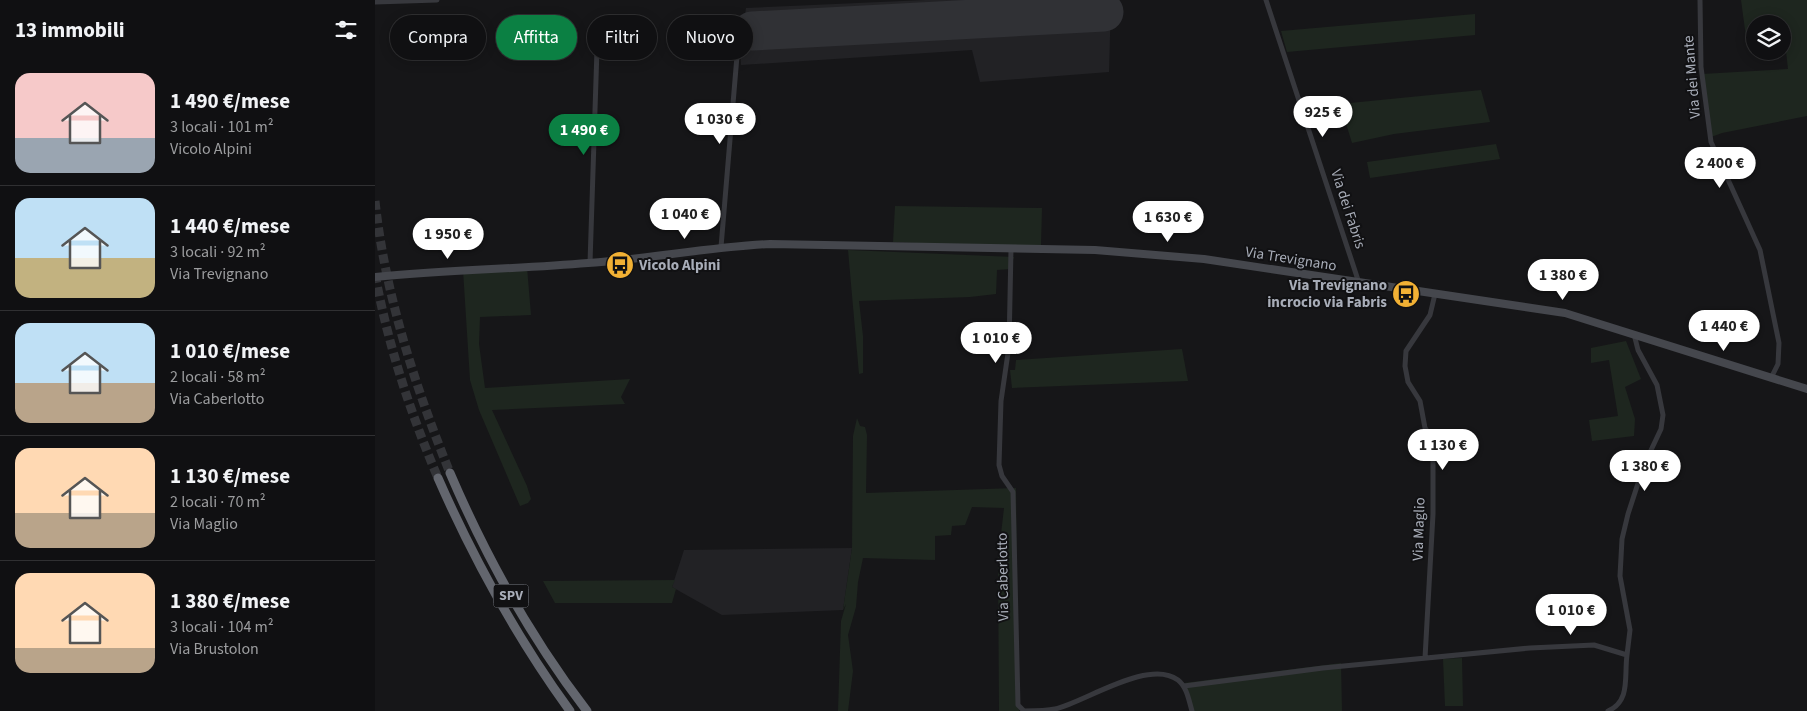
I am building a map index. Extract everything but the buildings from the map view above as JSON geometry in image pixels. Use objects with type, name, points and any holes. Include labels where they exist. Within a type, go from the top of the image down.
[{"type":"highway","name":"SPV","points":[[450,472],[474,525],[508,591],[553,664],[587,711]]},
{"type":"highway","name":"SPV","points":[[438,478],[464,535],[497,597],[538,665],[570,711]]},
{"type":"main road","name":"Via Trevignano","points":[[375,277],[436,271],[523,268],[590,263],[721,247],[770,244],[1011,248],[1169,254],[1565,313],[1807,389]]},
{"type":"street","points":[[375,2],[437,0]]},
{"type":"street","name":"Via dei Fabris","points":[[1266,0],[1359,283]]},
{"type":"street","name":"Via dei Mante","points":[[1700,0],[1701,67],[1711,142],[1760,250],[1779,343],[1778,364],[1771,378]]},
{"type":"street","points":[[590,263],[597,60]]},
{"type":"street","points":[[721,247],[737,60]]},
{"type":"street","name":"Via Caberlotto","points":[[1011,248],[1009,346],[1001,401],[999,465],[1002,476],[1013,492],[1018,705],[1024,711],[1055,709],[1144,675],[1175,678],[1184,686]]},
{"type":"street","name":"Via Maglio","points":[[1425,658],[1433,514],[1433,440],[1425,428],[1420,401],[1408,382],[1405,366],[1406,351],[1429,315],[1435,294]]},
{"type":"street","points":[[1608,711],[1623,697],[1627,683],[1627,655],[1631,630],[1620,576],[1622,539],[1638,483],[1663,421],[1657,385],[1638,350],[1634,334]]},
{"type":"street","points":[[1192,711],[1184,686],[1323,668],[1530,648],[1594,645],[1627,655]]},
{"type":"shaded area","points":[[925,0],[1111,0],[1109,72],[980,82],[972,50],[741,65],[741,60],[753,60],[753,15],[745,15],[746,8]]},
{"type":"shaded area","points":[[1741,0],[1807,0],[1807,116],[1722,133],[1711,137],[1702,74],[1788,69],[1787,60],[1791,60],[1791,15],[1746,15],[1746,37]]},
{"type":"shaded area","points":[[1475,14],[1475,35],[1287,52],[1281,31]]},
{"type":"shaded area","points":[[1481,90],[1490,122],[1394,134],[1352,143],[1340,104]]},
{"type":"shaded area","points":[[1496,144],[1500,159],[1370,178],[1367,162]]},
{"type":"shaded area","points":[[895,206],[1042,208],[1041,245],[1009,247],[893,242]]},
{"type":"shaded area","points":[[848,250],[1014,257],[1010,269],[997,270],[996,294],[970,297],[859,301],[863,336],[863,373],[859,374]]},
{"type":"shaded area","points":[[527,267],[531,315],[480,317],[479,344],[485,388],[630,379],[621,397],[625,404],[492,410],[527,486],[531,499],[528,503],[520,506],[479,410],[470,380],[463,270]]},
{"type":"shaded area","points":[[1626,341],[1641,379],[1625,387],[1635,419],[1634,436],[1592,441],[1589,420],[1618,416],[1609,360],[1591,363],[1591,348]]},
{"type":"shaded area","points":[[1182,349],[1188,381],[1012,388],[1010,370],[1015,370],[1016,360]]},
{"type":"shaded area","points":[[857,418],[860,426],[865,427],[867,435],[866,493],[1016,488],[1019,711],[999,711],[998,560],[1004,508],[972,507],[965,525],[952,526],[951,535],[935,536],[935,560],[863,558],[858,582],[856,607],[848,635],[853,671],[848,711],[838,711],[841,621],[846,604],[843,610],[852,548],[853,436]]},
{"type":"shaded area","points":[[852,548],[843,610],[722,615],[672,587],[684,550]]},
{"type":"shaded area","points":[[675,580],[672,587],[676,589],[672,603],[555,603],[543,581]]},
{"type":"shaded area","points":[[1462,658],[1463,706],[1445,706],[1443,659]]},
{"type":"shaded area","points":[[1341,663],[1342,711],[1192,711],[1184,683]]},
{"type":"runway","points":[[753,31],[1104,12]]},
{"type":"tunnel","points":[[375,201],[386,270],[403,339],[425,407],[450,473]]},
{"type":"tunnel","points":[[375,274],[386,327],[401,378],[438,478]]},
{"type":"place","name":"Vicolo Alpini","points":[[620,265]]},
{"type":"place","name":"Via Trevignano incrocio via Fabris","points":[[1406,294]]}]
